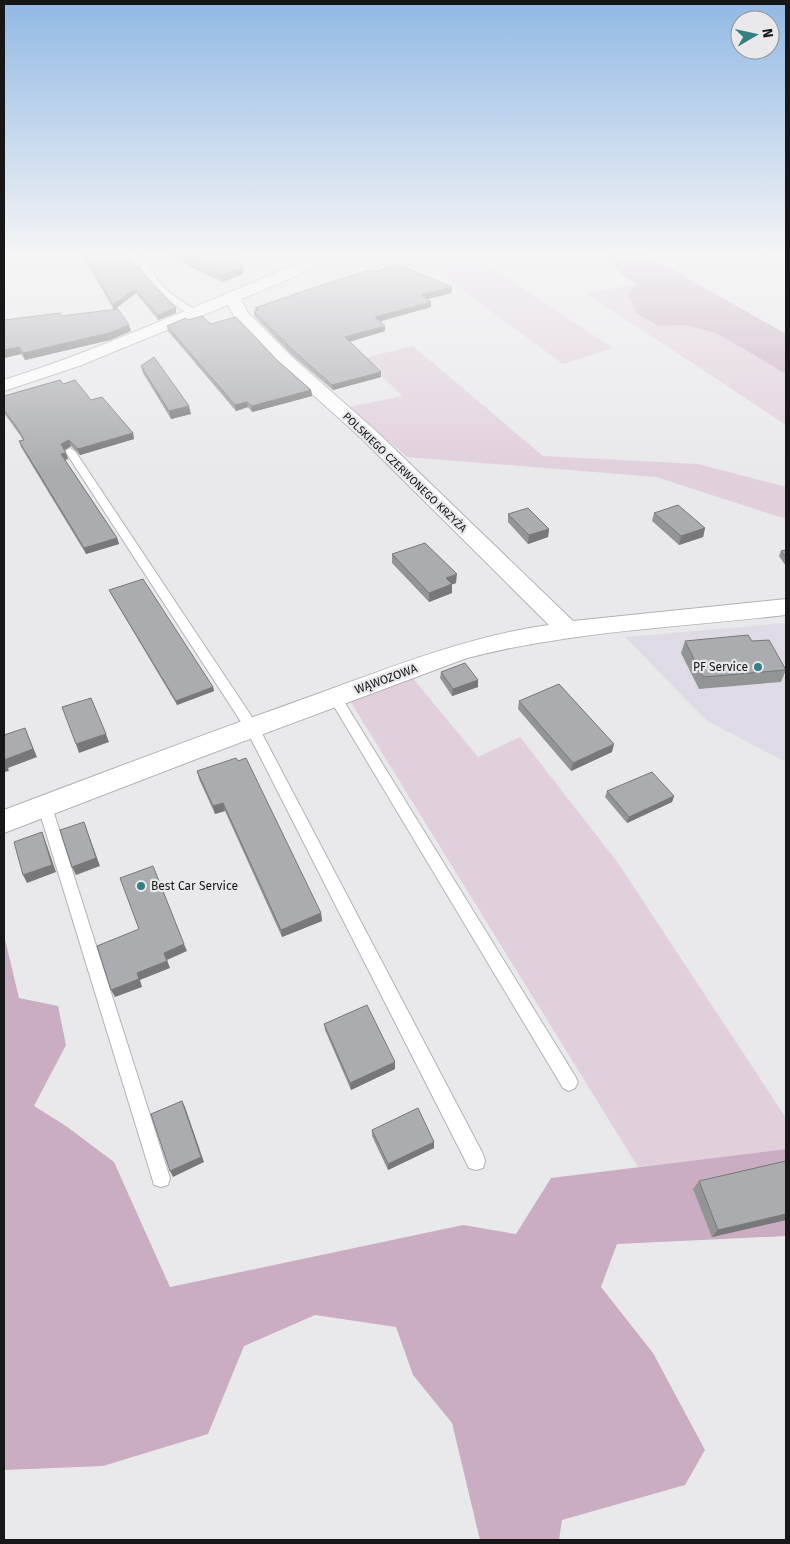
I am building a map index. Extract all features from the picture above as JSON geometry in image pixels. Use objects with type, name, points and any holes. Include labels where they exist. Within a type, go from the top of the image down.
[{"type":"street","points":[[4,386],[64,366],[160,327]]},
{"type":"street","name":"POLSKIEGO CZERWONEGO KRZYŻA","points":[[253,327],[286,361],[376,442],[568,630]]},
{"type":"street","name":"WĄWOZOWA","points":[[4,822],[335,698],[460,652],[487,644],[568,630],[786,607]]},
{"type":"lane","points":[[70,451],[253,729],[476,1161]]},
{"type":"lane","points":[[335,698],[569,1082]]},
{"type":"lane","points":[[45,807],[161,1178]]},
{"type":"shaded area","points":[[513,327],[581,327],[613,348],[563,364]]},
{"type":"shaded area","points":[[638,327],[693,327],[716,333],[786,374],[786,425]]},
{"type":"shaded area","points":[[693,327],[774,327],[786,334],[786,374],[716,333]]},
{"type":"shaded area","points":[[413,346],[543,456],[698,464],[786,487],[786,519],[656,477],[407,457],[349,407],[402,396],[364,358]]},
{"type":"shaded area","points":[[786,623],[786,762],[707,721],[625,637]]},
{"type":"shaded area","points":[[411,676],[478,757],[520,737],[618,863],[786,1118],[786,1149],[638,1167],[350,701]]},
{"type":"shaded area","points":[[4,935],[19,998],[58,1006],[66,1045],[34,1106],[66,1126],[114,1162],[170,1287],[463,1225],[516,1234],[551,1178],[786,1149],[786,1236],[617,1244],[601,1287],[653,1353],[705,1450],[685,1485],[562,1520],[559,1540],[480,1540],[452,1423],[413,1375],[396,1327],[315,1315],[244,1346],[208,1434],[103,1466],[4,1470]]},
{"type":"building","points":[[4,327],[124,327],[109,333],[23,353],[19,347],[4,350]]},
{"type":"building","points":[[168,327],[246,327],[278,361],[311,390],[252,406],[247,402],[235,405]]},
{"type":"building","points":[[270,327],[381,327],[345,337],[381,372],[332,385]]},
{"type":"building","points":[[154,357],[189,406],[169,411],[141,366]]},
{"type":"building","points":[[60,380],[63,384],[75,380],[91,400],[102,397],[133,433],[78,449],[69,440],[61,444],[66,453],[61,454],[117,538],[84,548],[19,441],[24,440],[18,429],[4,410],[4,396]]},
{"type":"building","points":[[678,505],[705,528],[681,536],[654,513]]},
{"type":"building","points":[[528,508],[549,529],[529,535],[508,514]]},
{"type":"building","points":[[425,543],[457,574],[446,578],[452,584],[429,593],[392,554]]},
{"type":"building","points":[[786,550],[786,557],[781,551]]},
{"type":"building","points":[[143,579],[213,687],[176,701],[109,590]]},
{"type":"building","points":[[748,635],[752,641],[769,640],[786,670],[703,677],[685,641]]},
{"type":"building","points":[[465,663],[478,680],[453,689],[441,672]]},
{"type":"building","points":[[559,684],[614,744],[573,763],[519,701]]},
{"type":"building","points":[[91,698],[106,734],[76,744],[62,707]]},
{"type":"building","points":[[25,728],[33,749],[4,760],[4,735]]},
{"type":"building","points":[[236,758],[238,761],[246,758],[321,913],[281,930],[223,803],[213,806],[197,771]]},
{"type":"building","points":[[652,772],[674,796],[629,817],[607,791]]},
{"type":"building","points":[[84,822],[96,858],[72,867],[60,830]]},
{"type":"building","points":[[42,832],[52,865],[23,875],[14,842]]},
{"type":"building","points":[[153,866],[184,944],[164,953],[167,961],[137,973],[139,979],[111,990],[97,946],[139,929],[120,878]]},
{"type":"building","points":[[367,1005],[395,1062],[350,1083],[324,1024]]},
{"type":"building","points":[[182,1101],[201,1157],[170,1171],[151,1114]]},
{"type":"building","points":[[418,1108],[434,1142],[388,1164],[372,1130]]},
{"type":"building","points":[[786,1161],[786,1214],[718,1230],[699,1181]]},
{"type":"place","name":"PF Service","points":[[758,667]]},
{"type":"place","name":"Best Car Service","points":[[141,886]]}]
